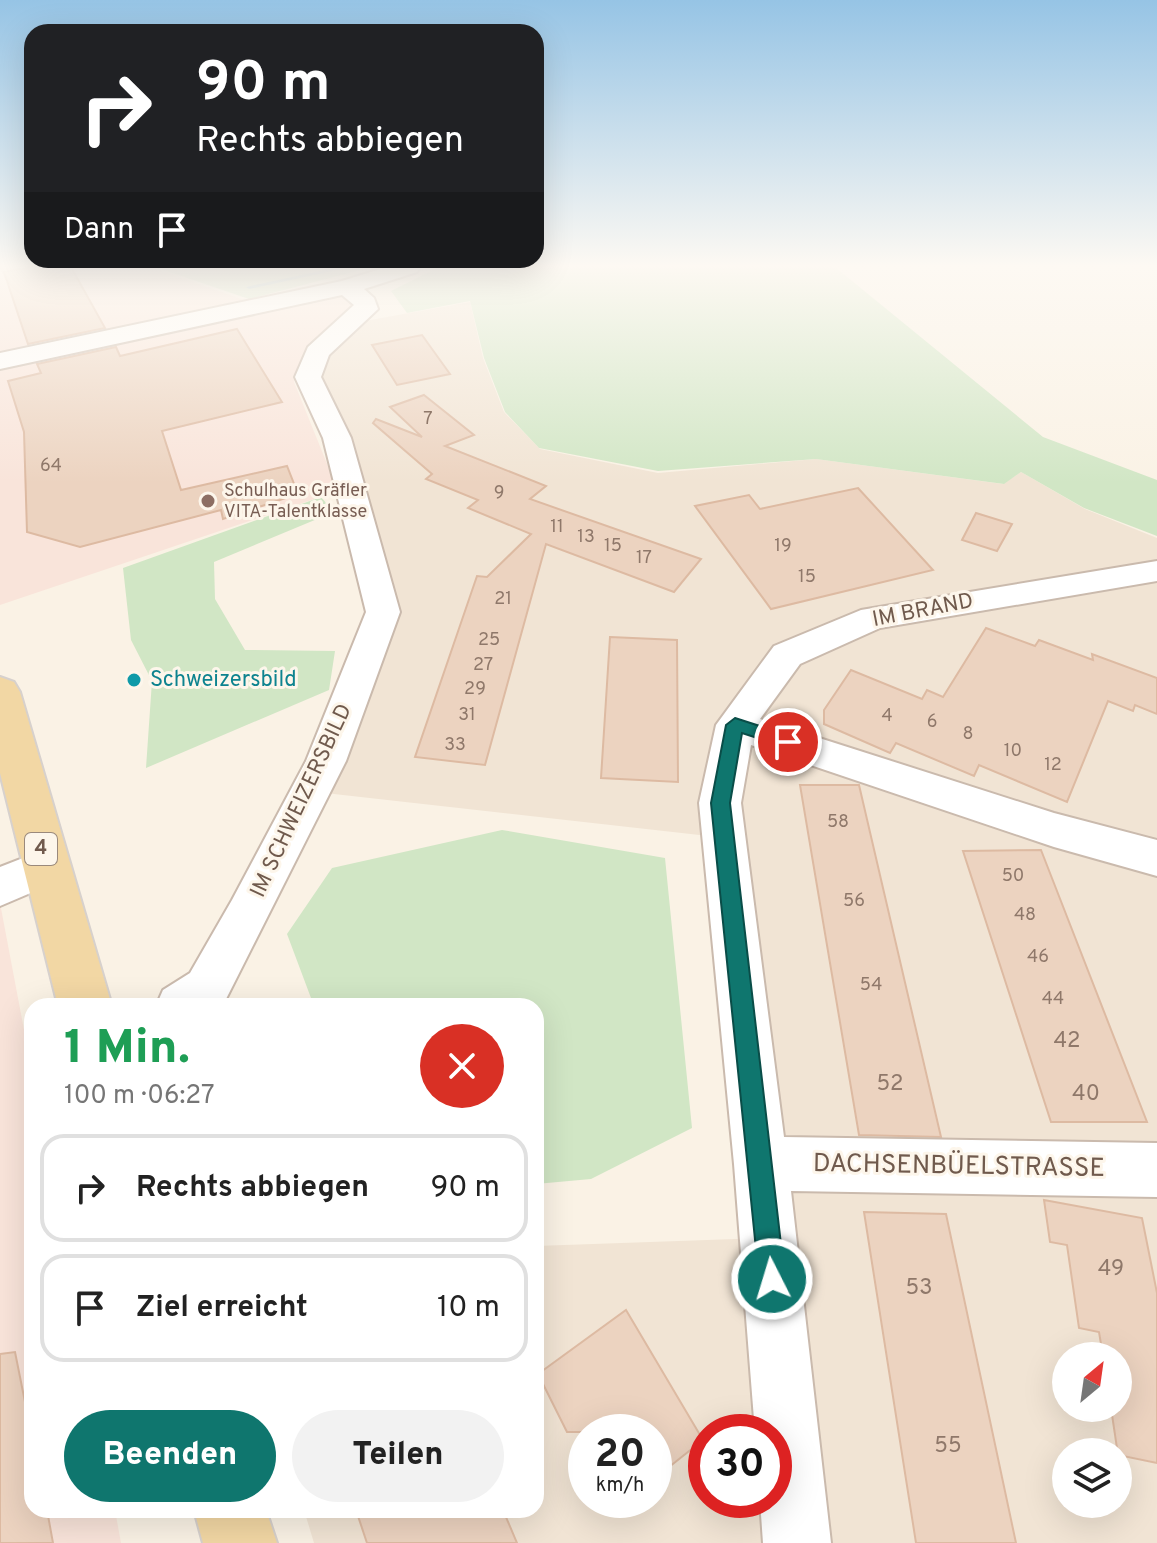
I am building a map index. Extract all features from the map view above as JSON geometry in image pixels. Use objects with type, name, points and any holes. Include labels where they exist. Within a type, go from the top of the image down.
[{"type":"main road","name":"4","points":[[0,692],[83,998]]},
{"type":"main road","points":[[232,1518],[240,1543]]},
{"type":"street","points":[[0,361],[103,339]]},
{"type":"street","name":"IM SCHWEIZERSBILD","points":[[192,998],[207,988],[326,761],[383,612],[337,438],[308,377],[317,352],[332,339]]},
{"type":"street","name":"IM BRAND","points":[[797,1543],[761,1164],[720,803],[735,725],[787,655],[873,618],[1157,571]]},
{"type":"street","points":[[735,725],[1054,830],[1157,858]]},
{"type":"street","points":[[0,887],[46,867]]},
{"type":"street","name":"DACHSENBÜELSTRASSE","points":[[761,1164],[1157,1170]]},
{"type":"shaded area","points":[[0,339],[322,339],[306,351],[294,382],[338,491],[0,605]]},
{"type":"shaded area","points":[[342,339],[479,339],[504,412],[540,449],[658,473],[816,459],[1003,484],[1021,472],[1085,509],[1157,538],[1157,1543],[314,1543],[306,1518],[544,1518],[544,1246],[789,1237],[744,840],[325,793],[396,616],[320,380],[326,352]]},
{"type":"shaded area","points":[[0,903],[24,1030],[24,1518],[116,1518],[121,1543],[0,1543]]},
{"type":"green space","points":[[479,339],[923,339],[1043,437],[1157,480],[1157,536],[1084,508],[1021,472],[1004,484],[816,459],[658,471],[539,448],[505,412]]},
{"type":"green space","points":[[321,497],[334,512],[214,562],[215,599],[245,650],[335,651],[329,690],[146,768],[152,681],[131,640],[123,568]]},
{"type":"green space","points":[[502,830],[665,858],[692,1128],[591,1179],[544,1183],[544,998],[311,998],[287,934],[332,868]]},
{"type":"building","points":[[26,339],[52,339],[28,344]]},
{"type":"building","points":[[194,339],[243,339],[282,402],[162,431],[181,490],[287,466],[298,494],[223,519],[221,510],[80,547],[27,532],[24,432],[8,381],[41,373],[37,364],[116,347],[120,356]]},
{"type":"building","points":[[402,339],[425,339],[450,374],[397,385],[372,345]]},
{"type":"building","points":[[424,395],[474,435],[445,446],[546,486],[530,499],[701,559],[674,592],[546,544],[485,765],[415,757],[477,576],[487,577],[531,534],[468,508],[478,500],[426,479],[432,474],[373,423],[376,419],[422,437],[390,407]]},
{"type":"building","points":[[858,488],[933,570],[771,609],[695,506],[749,495],[760,509]]},
{"type":"building","points":[[976,513],[1012,524],[997,551],[962,540]]},
{"type":"building","points":[[986,628],[1035,646],[1039,640],[1093,660],[1092,654],[1157,678],[1157,714],[1135,705],[1133,711],[1108,701],[1067,802],[979,765],[974,776],[896,743],[890,753],[824,724],[824,710],[851,670],[922,699],[927,690],[943,697]]},
{"type":"building","points":[[610,637],[677,640],[678,782],[601,778]]},
{"type":"building","points":[[800,785],[859,785],[941,1137],[859,1135]]},
{"type":"building","points":[[1041,850],[1147,1122],[1051,1122],[963,851]]},
{"type":"building","points":[[1044,1200],[1142,1218],[1157,1293],[1157,1463],[1132,1458],[1132,1438],[1115,1438],[1113,1422],[1132,1422],[1132,1342],[1101,1342],[1099,1332],[1079,1328],[1067,1245],[1050,1242]]},
{"type":"building","points":[[864,1212],[946,1214],[1016,1543],[916,1543]]},
{"type":"building","points":[[626,1310],[688,1415],[688,1452],[672,1465],[672,1414],[568,1414],[567,1432],[544,1386],[544,1370]]},
{"type":"building","points":[[15,1352],[24,1397],[24,1518],[48,1518],[53,1543],[0,1543],[0,1354]]},
{"type":"building","points":[[359,1518],[506,1518],[517,1543],[367,1543]]},
{"type":"place","name":"Schulhaus Gräfler VITA-Talentklasse","points":[[208,501]]},
{"type":"place","name":"Schweizersbild","points":[[134,680]]},
{"type":"route","points":[[772,1279],[720,803],[735,725],[788,742]]}]
